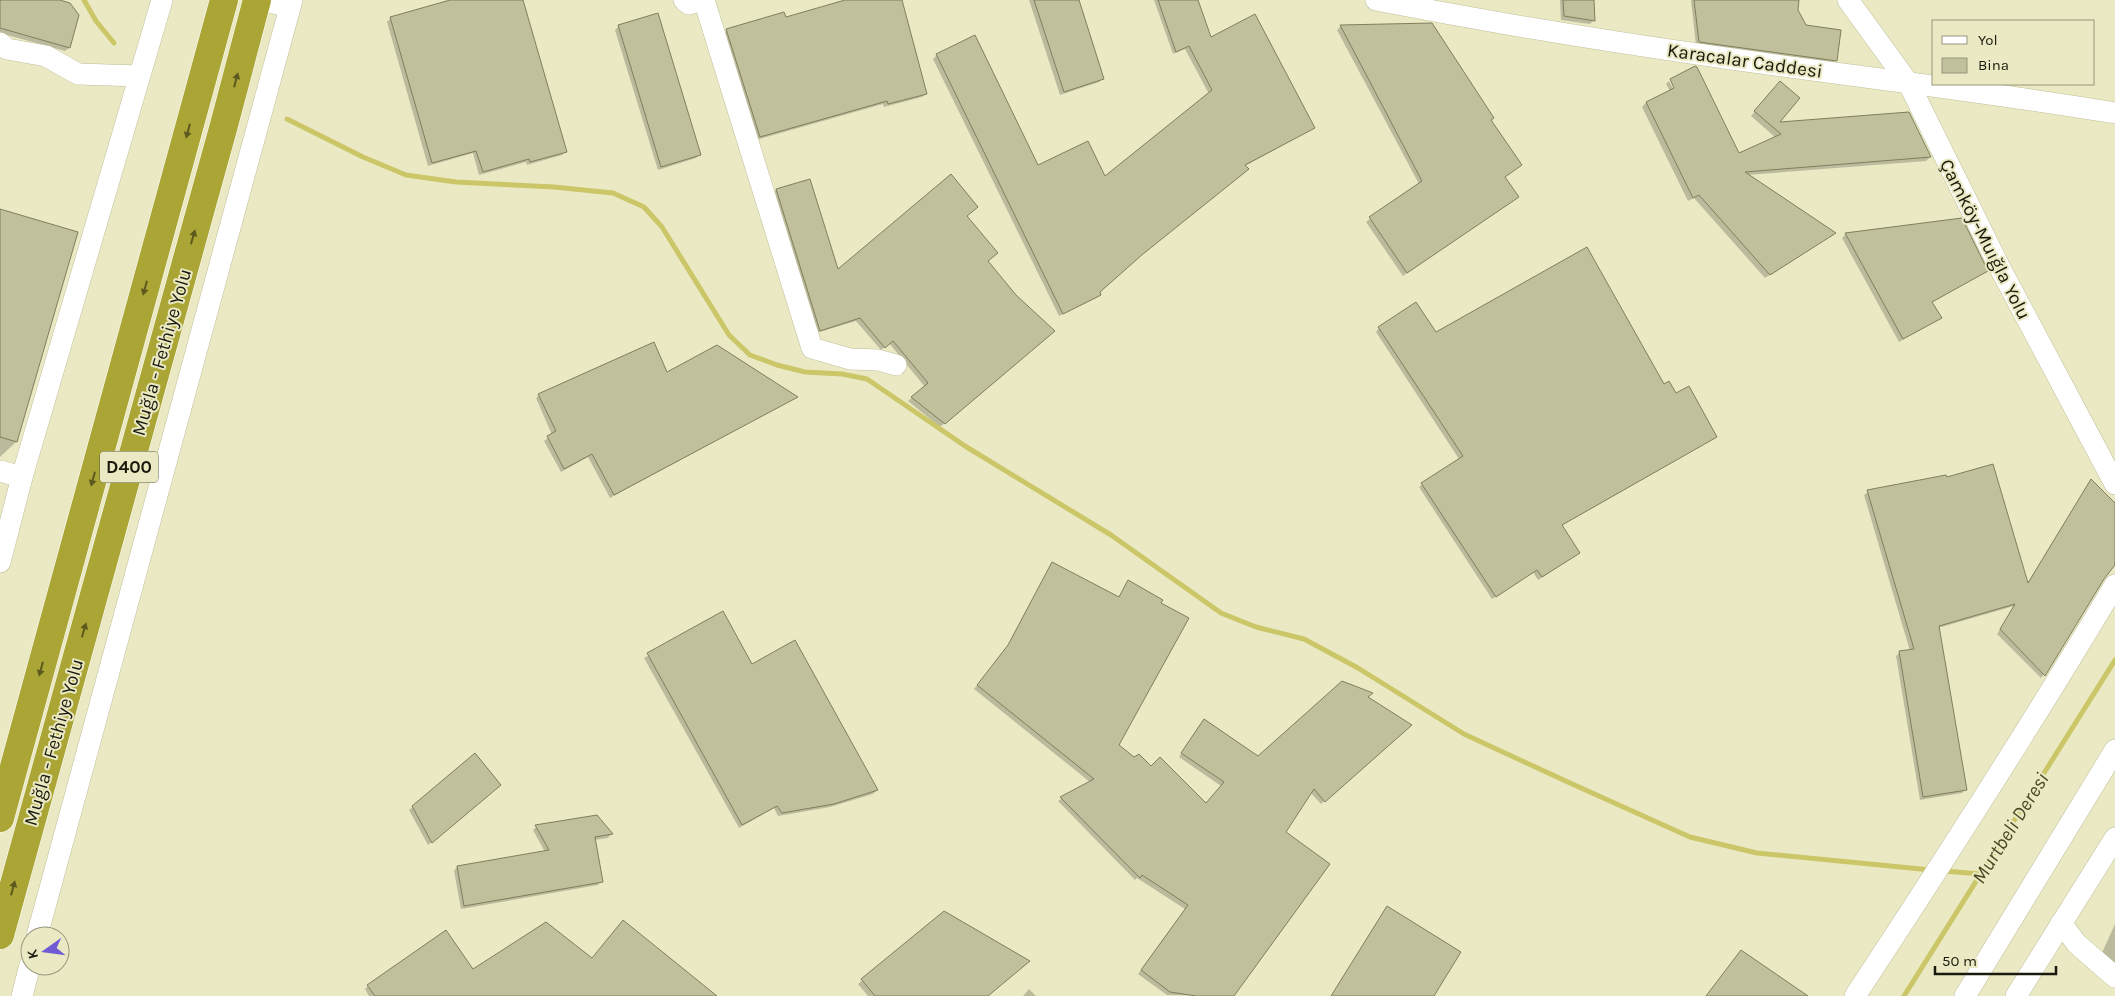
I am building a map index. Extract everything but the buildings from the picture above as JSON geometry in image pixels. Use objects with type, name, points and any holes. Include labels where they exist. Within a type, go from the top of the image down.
[{"type":"highway","name":"Muğla - Fethiye Yolu","points":[[0,818],[224,0]]},
{"type":"highway","name":"Muğla - Fethiye Yolu","points":[[0,934],[257,0]]},
{"type":"street","points":[[0,562],[22,477],[162,0]]},
{"type":"street","points":[[40,926],[291,3],[261,0]]},
{"type":"street","points":[[684,0],[689,4],[703,0],[812,348],[850,358],[878,360],[896,365]]},
{"type":"street","name":"Karacalar Caddesi","points":[[1376,0],[1707,56],[2051,102],[2115,113]]},
{"type":"street","name":"Çamköy-Muığla Yolu","points":[[1851,1],[1909,84],[2001,270],[2115,484]]},
{"type":"street","points":[[0,43],[7,49],[46,56],[78,74],[139,76]]},
{"type":"street","points":[[0,471],[22,477]]},
{"type":"street","points":[[1855,996],[2008,761],[2115,585]]},
{"type":"street","points":[[1965,996],[2115,750]]},
{"type":"street","points":[[2016,996],[2115,838]]},
{"type":"street","points":[[2061,923],[2077,944],[2115,977]]},
{"type":"street","points":[[22,996],[27,976]]},
{"type":"waterway","points":[[84,0],[96,21],[114,43]]},
{"type":"waterway","points":[[287,119],[363,157],[406,175],[456,182],[554,187],[613,193],[644,207],[662,227],[729,335],[750,355],[777,365],[805,372],[842,374],[867,379],[965,446],[1111,535],[1221,613],[1256,627],[1304,639],[1358,668],[1464,734],[1570,783],[1690,837],[1757,853],[1931,870]]},
{"type":"waterway","name":"Murtbeli Deresi","points":[[1904,996],[2115,660]]},
{"type":"waterway","points":[[1944,871],[1980,874]]}]
